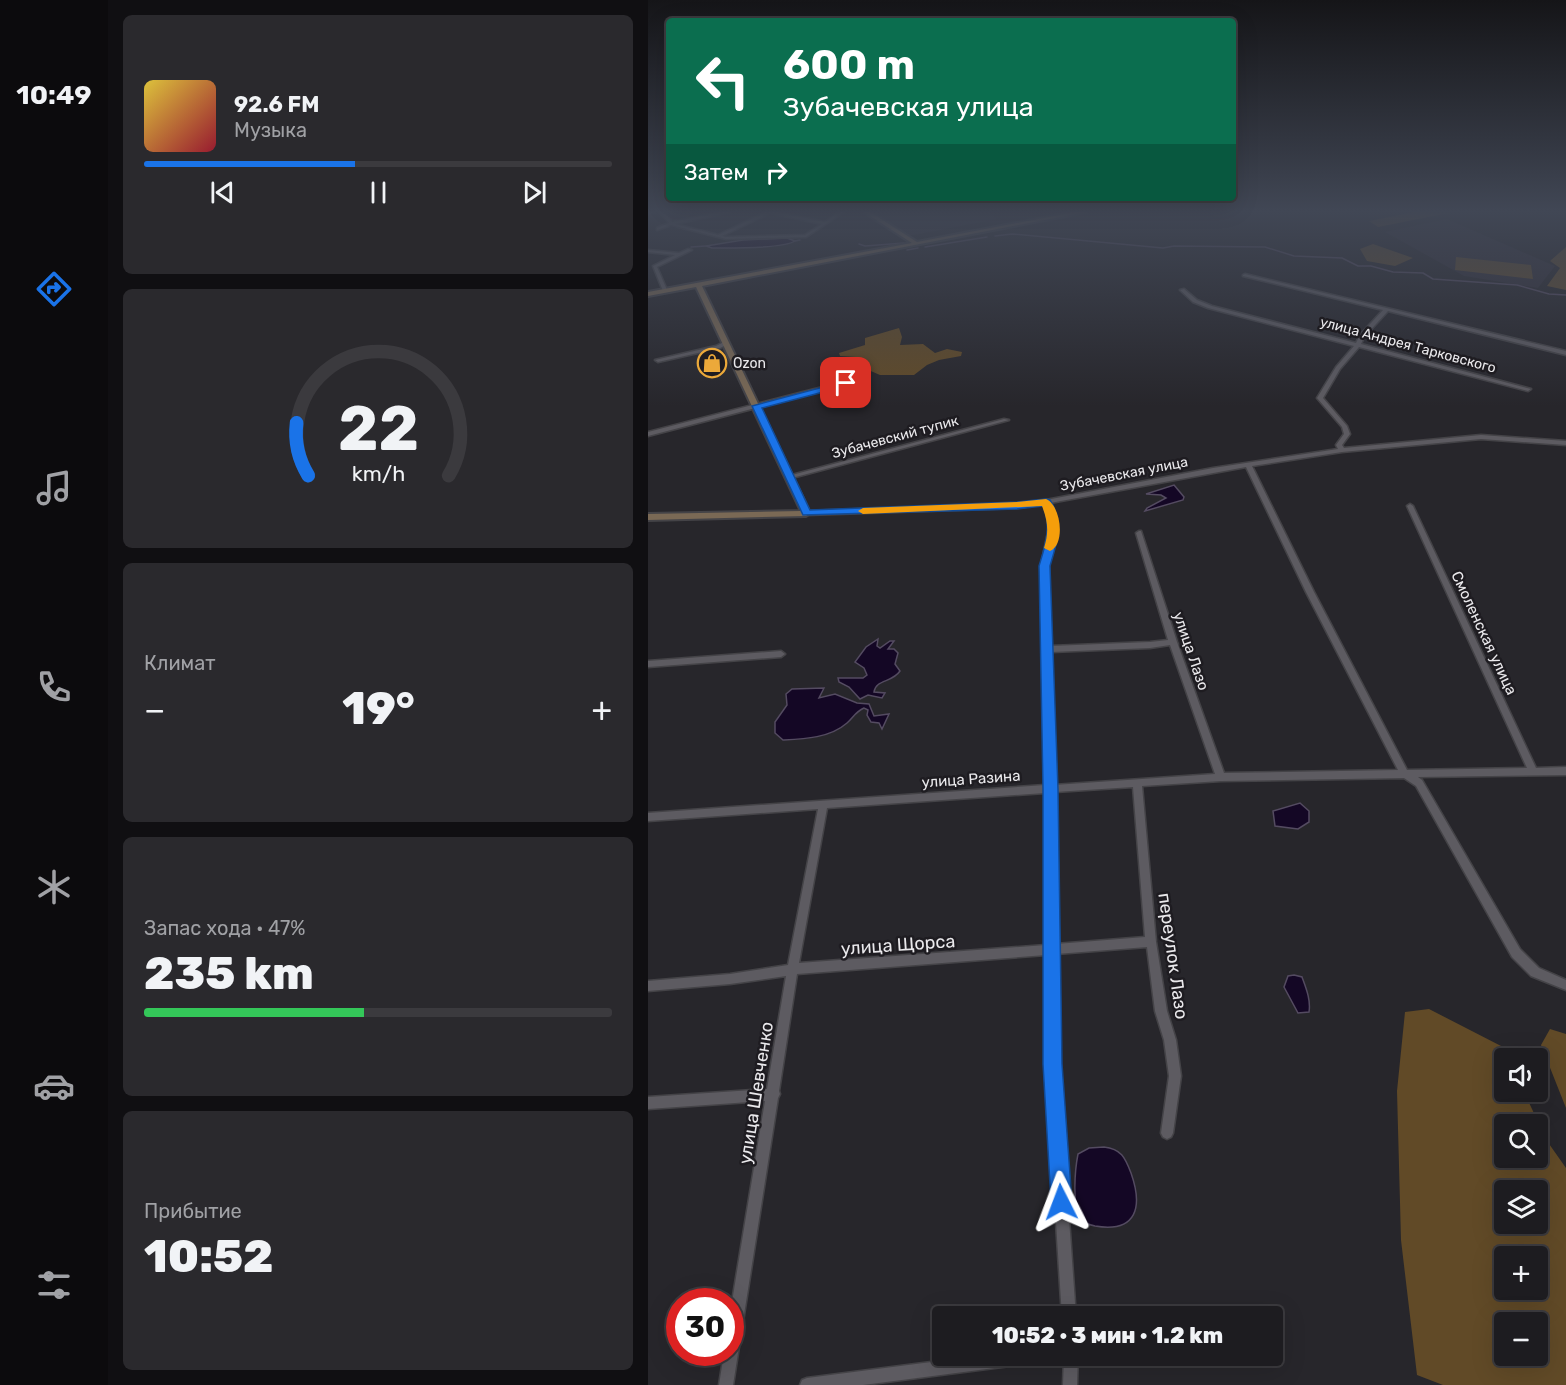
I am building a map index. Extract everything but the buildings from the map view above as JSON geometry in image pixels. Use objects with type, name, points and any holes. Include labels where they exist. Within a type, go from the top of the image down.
[{"type":"street","points":[[660,277],[665,290]]},
{"type":"street","points":[[648,294],[737,277]]},
{"type":"street","points":[[1252,277],[1566,353]]},
{"type":"street","points":[[698,284],[806,513]]},
{"type":"street","name":"улица Андрея Тарковского","points":[[1182,290],[1195,301],[1210,306],[1528,389]]},
{"type":"street","points":[[1341,450],[1339,445],[1347,434],[1346,427],[1320,398],[1338,368],[1358,345],[1362,336],[1387,309]]},
{"type":"street","points":[[658,360],[718,347],[726,343]]},
{"type":"street","points":[[648,434],[846,383]]},
{"type":"street","name":"Зубачевский тупик","points":[[790,477],[1006,420]]},
{"type":"street","name":"Зубачевская улица","points":[[648,518],[1017,506],[1248,464],[1341,450],[1481,437],[1566,443]]},
{"type":"street","points":[[1248,464],[1310,592],[1404,773],[1419,783],[1516,953],[1535,972],[1566,985]]},
{"type":"street","points":[[1046,502],[1054,523],[1054,536],[1045,566],[1053,1064],[1068,1306]]},
{"type":"street","name":"Смоленская улица","points":[[1410,506],[1533,772]]},
{"type":"street","name":"улица Лазо","points":[[1138,533],[1173,642],[1221,777]]},
{"type":"street","points":[[1048,649],[1173,642]]},
{"type":"street","points":[[648,664],[781,654]]},
{"type":"street","name":"улица Разина","points":[[648,818],[1221,777],[1566,771]]},
{"type":"street","name":"переулок Лазо","points":[[1137,783],[1151,942],[1161,1011],[1170,1040],[1174,1076],[1167,1133]]},
{"type":"street","name":"улица Шевченко","points":[[726,1385],[795,969],[795,953],[823,806]]},
{"type":"street","name":"улица Щорса","points":[[648,986],[730,979],[795,969],[1151,942]]},
{"type":"street","points":[[648,1103],[774,1094]]},
{"type":"street","points":[[807,1385],[956,1366]]},
{"type":"street","points":[[1070,1385],[1071,1366]]},
{"type":"shaded area","points":[[1468,277],[1547,277],[1538,288]]},
{"type":"shaded area","points":[[1512,277],[1533,277],[1533,279]]},
{"type":"shaded area","points":[[1554,277],[1566,277],[1566,290],[1547,286]]},
{"type":"shaded area","points":[[899,328],[902,337],[900,345],[923,344],[935,353],[947,349],[962,352],[961,356],[939,360],[927,365],[914,375],[880,375],[866,369],[855,357],[840,356],[839,353],[865,345],[865,338]]},
{"type":"shaded area","points":[[1174,485],[1184,497],[1183,500],[1145,511],[1166,498],[1161,495],[1146,494]]},
{"type":"shaded area","points":[[878,639],[877,646],[880,648],[894,641],[888,649],[894,649],[898,653],[895,664],[900,671],[893,678],[875,688],[874,692],[885,693],[882,698],[868,695],[860,699],[849,687],[839,682],[838,678],[863,678],[867,675],[864,668],[855,662],[866,647]]},
{"type":"shaded area","points":[[824,688],[819,698],[835,694],[857,703],[869,704],[874,716],[889,714],[882,729],[879,723],[871,722],[867,715],[868,710],[864,708],[840,728],[825,735],[783,740],[775,733],[775,722],[787,705],[786,694],[792,689]]},
{"type":"shaded area","points":[[1300,803],[1309,811],[1309,822],[1298,829],[1275,826],[1273,811]]},
{"type":"shaded area","points":[[1288,976],[1302,977],[1309,999],[1309,1012],[1298,1013],[1284,987]]},
{"type":"shaded area","points":[[1429,1009],[1503,1047],[1494,1048],[1494,1102],[1529,1102],[1534,1114],[1494,1114],[1494,1168],[1548,1168],[1548,1142],[1566,1168],[1566,1385],[1443,1385],[1417,1375],[1401,1240],[1397,1091],[1405,1012]]},
{"type":"shaded area","points":[[1550,1029],[1566,1034],[1566,1108],[1548,1063],[1548,1048],[1542,1048],[1541,1045]]},
{"type":"shaded area","points":[[1104,1147],[1115,1150],[1124,1158],[1135,1185],[1136,1197],[1136,1207],[1128,1221],[1109,1227],[1091,1225],[1081,1220],[1077,1212],[1075,1196],[1078,1154],[1089,1148]]},
{"type":"waterway","points":[[1429,277],[1433,279],[1517,285],[1549,294],[1566,295]]},
{"type":"slow traffic","points":[[863,511],[1017,506],[1046,502],[1054,523],[1054,536],[1050,548]]},
{"type":"place","name":"Ozon","points":[[712,363]]},
{"type":"route","points":[[846,383],[757,406],[806,513],[1017,506],[1046,502],[1052,514],[1054,536],[1045,566],[1050,789],[1050,951],[1053,1064],[1061,1202]]}]
